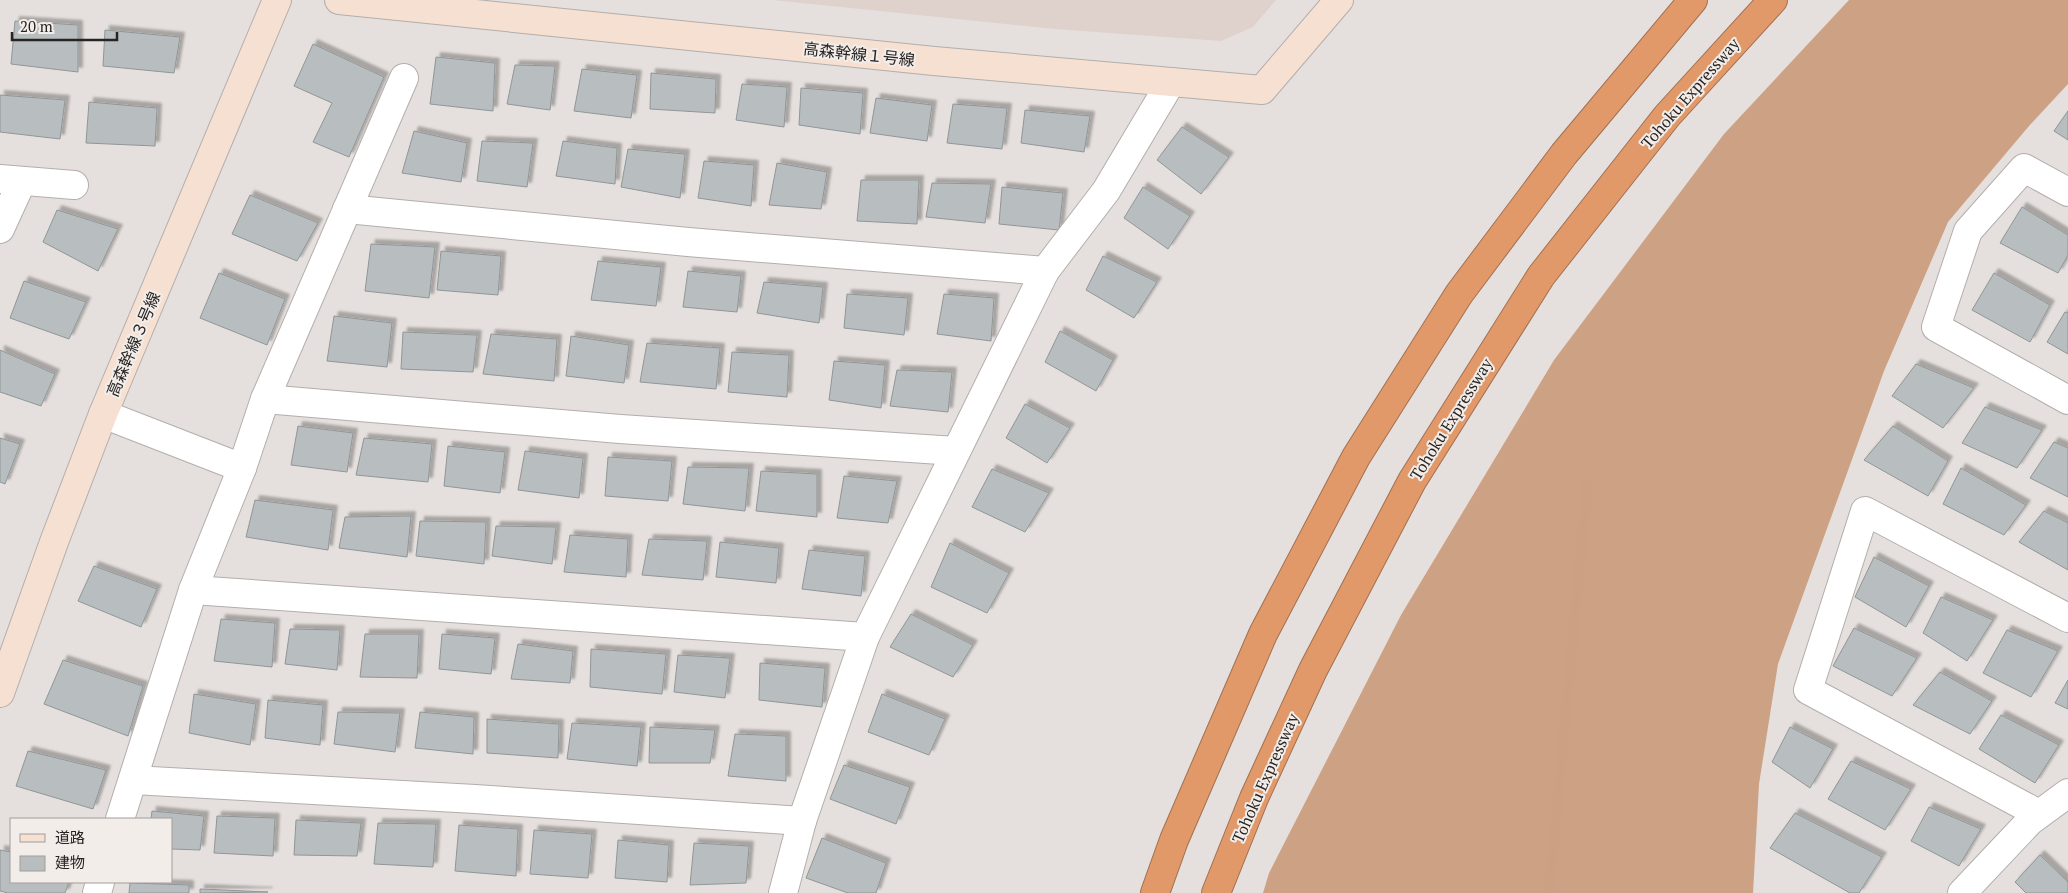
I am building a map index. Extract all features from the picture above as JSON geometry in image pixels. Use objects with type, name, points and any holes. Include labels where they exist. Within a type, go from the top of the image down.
[{"type":"highway","points":[[1155,893],[1174,840],[1263,634],[1356,457],[1459,294],[1564,154],[1694,0]]},
{"type":"highway","name":"Tohoku Expressway","points":[[1216,893],[1254,798],[1313,670],[1412,480],[1542,276],[1667,116],[1773,0]]},
{"type":"street","name":"高森幹線３号線","points":[[0,693],[54,542],[104,414],[276,0]]},
{"type":"street","name":"高森幹線１号線","points":[[339,0],[934,61],[1262,90],[1339,0]]},
{"type":"street","points":[[120,818],[193,590],[242,468],[265,399],[404,78]]},
{"type":"street","points":[[783,893],[802,821],[864,637],[1045,271],[1106,191],[1171,82]]},
{"type":"street","points":[[2068,192],[2024,168],[1968,231],[1936,327],[2068,400]]},
{"type":"street","points":[[0,229],[11,180],[74,185]]},
{"type":"street","points":[[347,209],[688,242],[1045,271]]},
{"type":"street","points":[[265,399],[620,429],[956,451]]},
{"type":"street","points":[[104,414],[242,468]]},
{"type":"street","points":[[2039,814],[1808,690],[1865,511],[2068,618]]},
{"type":"street","points":[[193,590],[864,637]]},
{"type":"street","points":[[133,780],[802,821]]},
{"type":"street","points":[[1962,893],[2030,821],[2068,793]]},
{"type":"shaded area","points":[[772,0],[1276,0],[1253,27],[1221,41],[1054,29]]},
{"type":"shaded area","points":[[1849,0],[2068,0],[2068,84],[2029,126],[1948,222],[1884,371],[1778,664],[1759,784],[1753,893],[1263,893],[1269,873],[1401,615],[1554,360],[1724,134]]},
{"type":"building","points":[[15,21],[78,25],[78,72],[11,64]]},
{"type":"building","points":[[105,30],[180,37],[174,73],[103,66]]},
{"type":"building","points":[[313,44],[384,77],[349,157],[313,142],[332,103],[294,86]]},
{"type":"building","points":[[436,57],[495,63],[493,111],[430,104]]},
{"type":"building","points":[[515,65],[555,66],[550,110],[507,104]]},
{"type":"building","points":[[582,69],[637,75],[631,118],[574,111]]},
{"type":"building","points":[[651,73],[716,79],[715,113],[650,109]]},
{"type":"building","points":[[742,84],[787,87],[784,127],[736,120]]},
{"type":"building","points":[[801,88],[863,93],[860,134],[799,125]]},
{"type":"building","points":[[0,95],[65,100],[60,139],[0,132]]},
{"type":"building","points":[[876,98],[932,105],[927,141],[870,133]]},
{"type":"building","points":[[89,102],[157,108],[155,146],[86,143]]},
{"type":"building","points":[[953,104],[1007,108],[1002,149],[947,143]]},
{"type":"building","points":[[1025,110],[1090,116],[1084,152],[1021,143]]},
{"type":"building","points":[[2068,111],[2068,140],[2054,131]]},
{"type":"building","points":[[1182,127],[1229,157],[1201,194],[1157,160]]},
{"type":"building","points":[[414,131],[467,143],[461,182],[402,173]]},
{"type":"building","points":[[482,141],[533,143],[527,187],[477,181]]},
{"type":"building","points":[[563,141],[617,148],[615,184],[556,176]]},
{"type":"building","points":[[628,149],[685,154],[680,198],[621,187]]},
{"type":"building","points":[[704,161],[754,165],[751,206],[698,198]]},
{"type":"building","points":[[777,163],[827,172],[821,209],[769,205]]},
{"type":"building","points":[[861,180],[919,180],[917,224],[857,221]]},
{"type":"building","points":[[932,183],[991,184],[985,223],[926,217]]},
{"type":"building","points":[[1002,187],[1063,193],[1059,230],[999,224]]},
{"type":"building","points":[[1143,187],[1190,216],[1168,249],[1124,218]]},
{"type":"building","points":[[250,195],[318,223],[297,261],[232,234]]},
{"type":"building","points":[[2022,207],[2068,235],[2068,255],[2058,273],[2000,243]]},
{"type":"building","points":[[57,210],[118,229],[98,271],[43,242]]},
{"type":"building","points":[[371,244],[435,247],[429,298],[365,291]]},
{"type":"building","points":[[441,251],[501,256],[498,295],[437,290]]},
{"type":"building","points":[[1103,256],[1157,282],[1134,318],[1086,290]]},
{"type":"building","points":[[598,261],[661,267],[656,306],[591,300]]},
{"type":"building","points":[[688,271],[741,276],[737,312],[683,307]]},
{"type":"building","points":[[219,273],[285,299],[267,345],[200,318]]},
{"type":"building","points":[[1994,273],[2050,305],[2030,342],[1972,310]]},
{"type":"building","points":[[24,281],[86,302],[69,339],[10,318]]},
{"type":"building","points":[[764,282],[823,287],[819,323],[757,313]]},
{"type":"building","points":[[847,294],[908,298],[904,335],[844,328]]},
{"type":"building","points":[[944,294],[994,298],[991,341],[937,334]]},
{"type":"building","points":[[2065,312],[2068,313],[2068,354],[2047,342]]},
{"type":"building","points":[[334,316],[392,323],[387,367],[327,361]]},
{"type":"building","points":[[1060,331],[1113,360],[1096,391],[1045,362]]},
{"type":"building","points":[[403,332],[477,335],[473,372],[401,369]]},
{"type":"building","points":[[491,334],[557,339],[554,381],[483,374]]},
{"type":"building","points":[[571,336],[629,345],[624,383],[566,376]]},
{"type":"building","points":[[647,343],[720,348],[716,389],[640,382]]},
{"type":"building","points":[[0,350],[55,374],[41,406],[0,392]]},
{"type":"building","points":[[732,352],[789,355],[787,397],[728,392]]},
{"type":"building","points":[[834,361],[885,365],[881,408],[829,400]]},
{"type":"building","points":[[1916,364],[1974,388],[1943,428],[1892,396]]},
{"type":"building","points":[[897,370],[952,372],[948,412],[890,406]]},
{"type":"building","points":[[1025,404],[1070,428],[1047,463],[1006,438]]},
{"type":"building","points":[[1985,407],[2042,430],[2017,468],[1962,443]]},
{"type":"building","points":[[298,426],[353,433],[347,472],[291,465]]},
{"type":"building","points":[[1893,426],[1948,461],[1928,496],[1864,460]]},
{"type":"building","points":[[0,438],[20,444],[5,484],[0,482]]},
{"type":"building","points":[[364,438],[432,444],[428,482],[356,475]]},
{"type":"building","points":[[2054,442],[2068,448],[2068,497],[2030,478]]},
{"type":"building","points":[[448,446],[505,452],[500,493],[444,486]]},
{"type":"building","points":[[525,451],[583,458],[579,498],[518,490]]},
{"type":"building","points":[[608,457],[672,461],[668,501],[605,496]]},
{"type":"building","points":[[688,467],[749,468],[745,511],[683,504]]},
{"type":"building","points":[[1961,468],[2026,505],[2004,535],[1943,504]]},
{"type":"building","points":[[992,469],[1049,493],[1025,532],[972,507]]},
{"type":"building","points":[[761,471],[817,474],[817,517],[756,511]]},
{"type":"building","points":[[844,476],[897,481],[888,523],[837,518]]},
{"type":"building","points":[[255,500],[333,510],[328,550],[246,537]]},
{"type":"building","points":[[2044,511],[2068,523],[2068,570],[2019,542]]},
{"type":"building","points":[[411,516],[407,557],[339,548],[345,517]]},
{"type":"building","points":[[420,521],[486,522],[484,564],[416,556]]},
{"type":"building","points":[[496,526],[556,527],[552,564],[492,556]]},
{"type":"building","points":[[570,535],[628,539],[626,577],[564,572]]},
{"type":"building","points":[[649,539],[707,541],[703,580],[642,575]]},
{"type":"building","points":[[720,542],[779,548],[776,583],[716,577]]},
{"type":"building","points":[[950,543],[1009,573],[987,613],[931,587]]},
{"type":"building","points":[[809,550],[865,556],[861,596],[802,589]]},
{"type":"building","points":[[1874,557],[1929,586],[1906,627],[1855,597]]},
{"type":"building","points":[[94,566],[157,589],[141,627],[78,601]]},
{"type":"building","points":[[1941,597],[1993,620],[1967,661],[1923,633]]},
{"type":"building","points":[[911,614],[973,645],[953,677],[890,647]]},
{"type":"building","points":[[221,619],[275,623],[272,667],[214,661]]},
{"type":"building","points":[[1854,628],[1917,658],[1892,696],[1833,666]]},
{"type":"building","points":[[290,629],[340,630],[337,670],[285,664]]},
{"type":"building","points":[[2007,630],[2058,651],[2031,697],[1983,673]]},
{"type":"building","points":[[365,634],[419,634],[417,678],[360,677]]},
{"type":"building","points":[[442,634],[495,638],[491,674],[439,669]]},
{"type":"building","points":[[518,644],[573,651],[570,683],[511,679]]},
{"type":"building","points":[[591,649],[666,654],[662,694],[590,687]]},
{"type":"building","points":[[678,655],[730,658],[725,698],[674,692]]},
{"type":"building","points":[[63,660],[143,686],[128,736],[44,704]]},
{"type":"building","points":[[760,663],[825,668],[822,707],[759,700]]},
{"type":"building","points":[[1940,672],[1992,701],[1970,734],[1913,705]]},
{"type":"building","points":[[2068,680],[2068,709],[2055,703]]},
{"type":"building","points":[[194,694],[256,704],[250,745],[189,733]]},
{"type":"building","points":[[882,694],[945,719],[929,755],[868,732]]},
{"type":"building","points":[[268,700],[323,705],[320,745],[265,738]]},
{"type":"building","points":[[338,712],[400,713],[395,752],[334,744]]},
{"type":"building","points":[[420,712],[474,717],[473,754],[415,748]]},
{"type":"building","points":[[2001,715],[2059,745],[2035,783],[1979,749]]},
{"type":"building","points":[[487,719],[559,724],[558,758],[487,753]]},
{"type":"building","points":[[572,723],[641,727],[637,766],[567,759]]},
{"type":"building","points":[[650,727],[715,730],[710,763],[649,763]]},
{"type":"building","points":[[1790,727],[1833,749],[1810,788],[1772,762]]},
{"type":"building","points":[[735,734],[786,736],[786,781],[728,776]]},
{"type":"building","points":[[28,751],[106,770],[93,809],[16,786]]},
{"type":"building","points":[[1851,761],[1911,789],[1885,830],[1828,799]]},
{"type":"building","points":[[844,765],[910,787],[896,824],[830,799]]},
{"type":"building","points":[[1929,807],[1981,829],[1959,866],[1911,841]]},
{"type":"building","points":[[152,811],[204,816],[200,850],[172,849],[172,818],[151,818]]},
{"type":"building","points":[[1795,813],[1882,857],[1859,893],[1850,893],[1770,848]]},
{"type":"building","points":[[217,816],[275,818],[273,856],[214,853]]},
{"type":"building","points":[[296,820],[361,823],[357,856],[294,855]]},
{"type":"building","points":[[378,823],[436,824],[433,867],[374,864]]},
{"type":"building","points":[[459,825],[518,829],[516,876],[455,871]]},
{"type":"building","points":[[534,830],[592,834],[588,878],[530,874]]},
{"type":"building","points":[[822,838],[886,863],[876,893],[848,893],[806,878]]},
{"type":"building","points":[[618,840],[669,845],[667,882],[615,878]]},
{"type":"building","points":[[694,843],[749,846],[746,883],[690,885]]},
{"type":"building","points":[[0,850],[10,852],[10,883],[69,883],[65,893],[8,893],[0,891]]},
{"type":"building","points":[[2040,855],[2068,882],[2068,893],[2026,893],[2015,882]]},
{"type":"building","points":[[130,883],[189,885],[189,893],[129,893]]},
{"type":"building","points":[[200,889],[268,892],[200,893]]},
{"type":"waterway","points":[[1549,893],[1587,486]]}]
